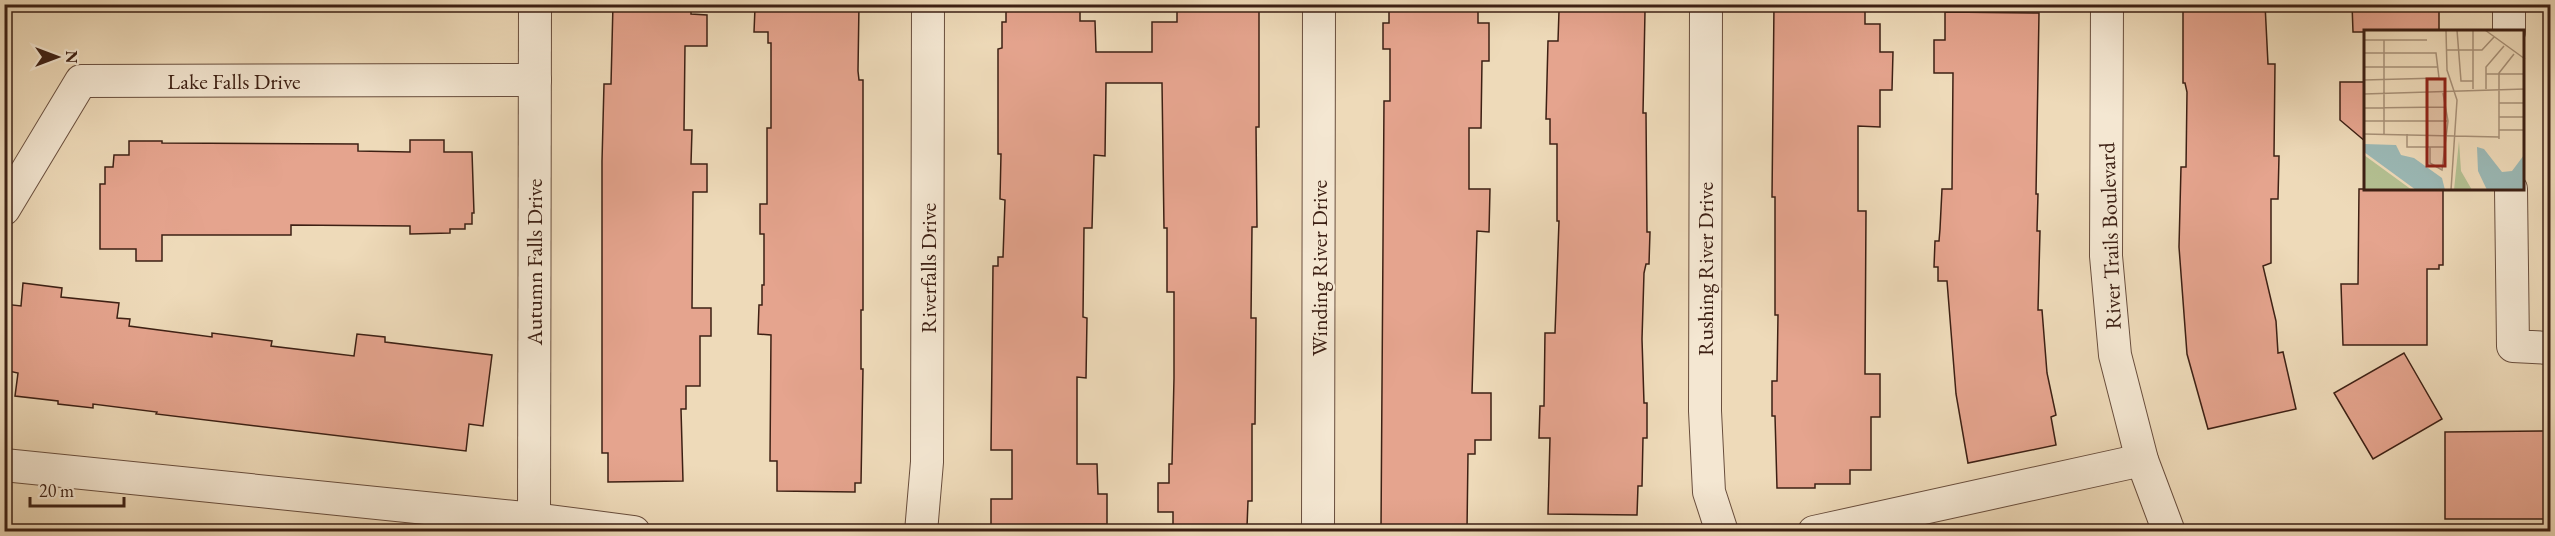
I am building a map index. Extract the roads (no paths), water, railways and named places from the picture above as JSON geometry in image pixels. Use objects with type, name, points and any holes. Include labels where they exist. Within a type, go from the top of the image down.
[{"type":"street","name":"Autumn Falls Drive","points":[[534,519],[535,4]]},
{"type":"street","name":"Riverfalls Drive","points":[[921,531],[927,462],[928,4]]},
{"type":"street","name":"Winding River Drive","points":[[1318,531],[1319,4]]},
{"type":"street","name":"Rushing River Drive","points":[[1706,4],[1705,411],[1709,492],[1722,531]]},
{"type":"street","name":"River Trails Boulevard","points":[[2107,4],[2106,256],[2115,355],[2142,460],[2169,531]]},
{"type":"street","points":[[2509,4],[2509,30]]},
{"type":"street","name":"Lake Falls Drive","points":[[4,209],[81,81],[535,80]]},
{"type":"street","points":[[2511,190],[2513,346],[2550,348]]},
{"type":"street","points":[[1814,531],[2142,460]]},
{"type":"street","points":[[4,465],[634,531]]}]
